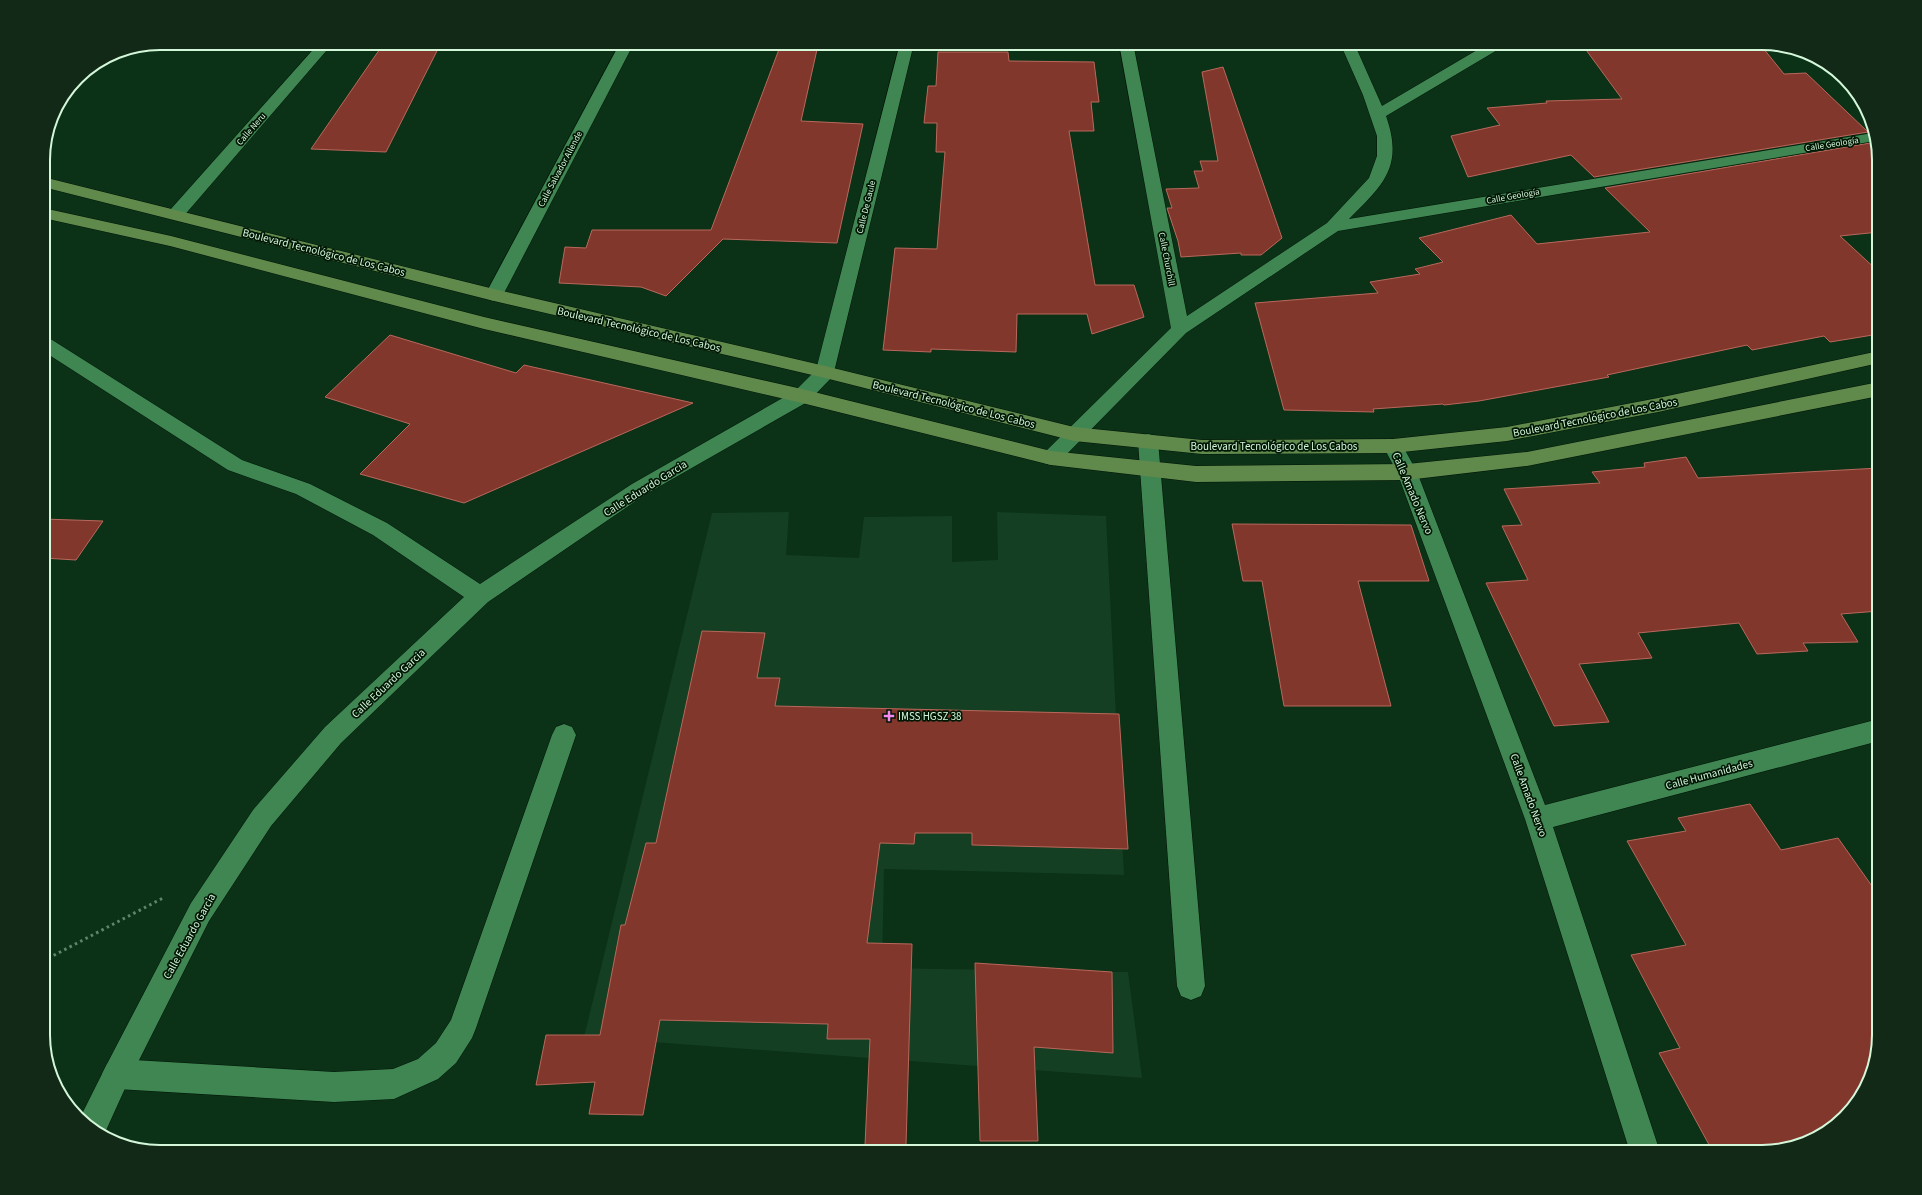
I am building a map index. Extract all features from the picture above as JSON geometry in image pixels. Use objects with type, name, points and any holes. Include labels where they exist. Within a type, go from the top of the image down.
[{"type":"street","name":"Calle Neru","points":[[176,214],[320,50]]},
{"type":"street","name":"Calle Salvador Allende","points":[[494,295],[622,50]]},
{"type":"street","name":"Calle De Gaule","points":[[825,372],[905,50]]},
{"type":"street","name":"Calle Churchill","points":[[1127,50],[1180,329]]},
{"type":"street","points":[[1333,227],[1375,181],[1383,164],[1386,147],[1384,132],[1378,115],[1350,50]]},
{"type":"street","points":[[1378,115],[1487,50]]},
{"type":"street","name":"Calle Geología","points":[[1180,329],[1333,227],[1870,138]]},
{"type":"street","name":"Boulevard Tecnológico de Los Cabos","points":[[50,184],[176,214],[494,295],[825,372],[1074,434],[1202,447],[1394,446],[1507,434],[1658,405],[1872,359]]},
{"type":"street","points":[[50,215],[171,241],[484,323],[802,396],[1051,458],[1196,474],[1407,472],[1527,459],[1872,390]]},
{"type":"street","points":[[1051,458],[1180,329]]},
{"type":"street","points":[[50,351],[235,465],[303,489],[380,530],[480,596]]},
{"type":"street","name":"Calle Eduardo Garcia","points":[[94,1123],[117,1074],[200,912],[262,818],[333,735],[480,596],[639,489],[802,396],[825,372]]},
{"type":"street","points":[[1148,441],[1152,469],[1191,986]]},
{"type":"street","name":"Calle Amado Nervo","points":[[1394,446],[1407,472],[1538,819],[1643,1145]]},
{"type":"street","name":"Calle Humanidades","points":[[1538,819],[1872,732]]},
{"type":"street","points":[[117,1074],[334,1087],[394,1084],[428,1069],[446,1053],[462,1028],[564,735]]},
{"type":"path","points":[[50,957],[171,894]]},
{"type":"shaded area","name":"IMSS HGSZ 38","points":[[789,512],[786,555],[859,558],[864,517],[952,516],[952,562],[998,560],[997,512],[1106,516],[1124,875],[884,869],[882,968],[1128,972],[1142,1078],[584,1037],[712,513]]},
{"type":"building","points":[[379,50],[437,50],[386,152],[311,149]]},
{"type":"building","points":[[779,50],[817,50],[801,121],[863,124],[837,243],[723,239],[666,296],[641,287],[559,283],[565,247],[586,248],[592,230],[711,230]]},
{"type":"building","points":[[1586,50],[1765,50],[1784,74],[1806,73],[1868,132],[1594,177],[1571,155],[1468,177],[1451,136],[1500,125],[1487,108],[1547,103],[1546,101],[1622,99]]},
{"type":"building","points":[[938,52],[1008,52],[1009,61],[1094,62],[1099,102],[1091,102],[1094,131],[1069,131],[1095,285],[1134,285],[1144,317],[1092,334],[1087,314],[1017,314],[1016,352],[931,349],[931,352],[883,350],[895,248],[937,249],[945,152],[936,152],[937,123],[924,123],[928,86],[936,86]]},
{"type":"building","points":[[1223,67],[1282,238],[1261,255],[1241,255],[1241,253],[1181,257],[1178,241],[1167,208],[1172,208],[1166,189],[1199,188],[1194,171],[1203,171],[1200,161],[1218,161],[1202,72]]},
{"type":"building","points":[[1871,143],[1872,233],[1840,236],[1872,266],[1872,335],[1830,342],[1824,336],[1752,350],[1747,345],[1607,375],[1609,377],[1479,401],[1444,405],[1373,409],[1374,412],[1284,410],[1255,303],[1378,293],[1370,282],[1420,274],[1415,269],[1443,262],[1419,238],[1511,215],[1537,244],[1650,232],[1605,188]]},
{"type":"building","points":[[390,335],[516,373],[524,365],[693,403],[464,503],[360,474],[410,424],[325,397]]},
{"type":"building","points":[[1686,457],[1698,478],[1872,468],[1872,612],[1841,614],[1858,642],[1803,643],[1808,651],[1757,654],[1739,623],[1638,633],[1652,658],[1579,664],[1609,722],[1554,726],[1486,583],[1528,580],[1502,526],[1522,525],[1504,489],[1600,483],[1592,472],[1645,467],[1644,463]]},
{"type":"building","points":[[50,519],[103,521],[76,560],[50,558]]},
{"type":"building","points":[[1232,524],[1411,525],[1429,581],[1358,581],[1391,706],[1284,706],[1262,581],[1243,581]]},
{"type":"building","points":[[702,631],[765,633],[757,678],[780,678],[775,706],[1119,714],[1128,849],[972,845],[972,833],[915,833],[914,844],[880,843],[867,943],[912,944],[906,1145],[865,1145],[870,1039],[827,1039],[828,1024],[660,1020],[643,1115],[589,1114],[595,1082],[536,1085],[546,1035],[600,1035],[621,925],[625,925],[646,843],[656,843]]},
{"type":"building","points":[[1750,804],[1781,850],[1838,838],[1872,886],[1872,1036],[1868,1064],[1864,1077],[1857,1090],[1840,1113],[1817,1130],[1804,1137],[1777,1144],[1709,1145],[1659,1053],[1680,1048],[1631,955],[1686,945],[1627,841],[1686,831],[1678,818]]},
{"type":"building","points":[[975,963],[1112,972],[1113,1053],[1034,1047],[1038,1141],[980,1141]]},
{"type":"place","name":"IMSS HGSZ 38","points":[[889,716]]}]
